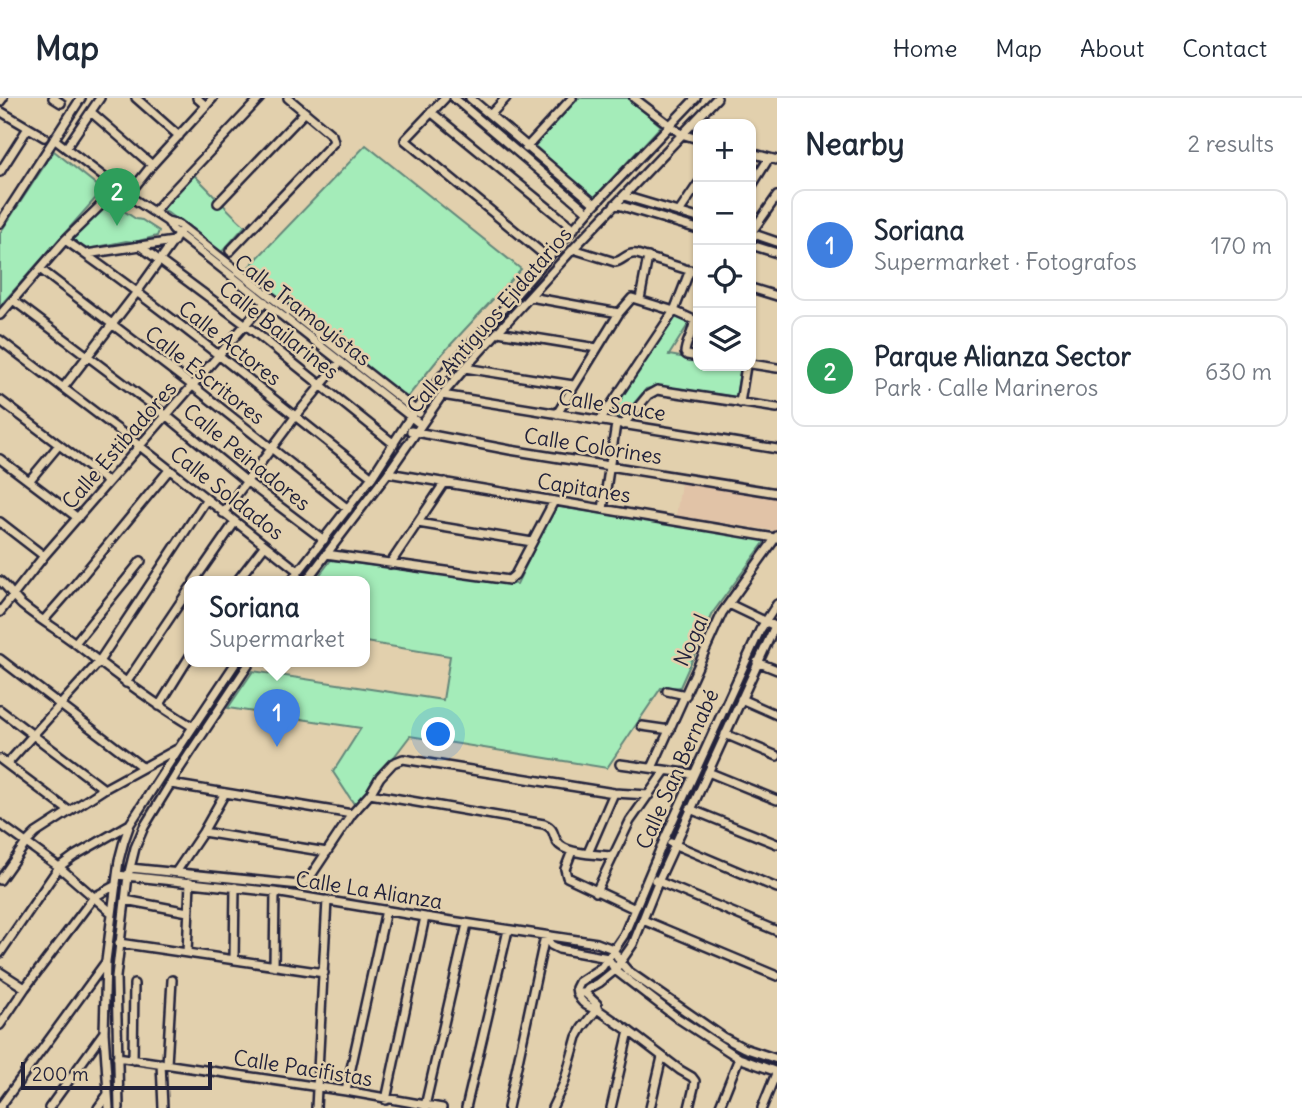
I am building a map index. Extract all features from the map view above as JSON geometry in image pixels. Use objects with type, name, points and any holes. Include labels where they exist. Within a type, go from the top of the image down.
[{"type":"street","points":[[53,98],[61,103]]},
{"type":"street","points":[[0,223],[81,98]]},
{"type":"street","points":[[66,148],[100,98]]},
{"type":"street","points":[[136,98],[179,136]]},
{"type":"street","points":[[197,98],[206,106]]},
{"type":"street","points":[[0,314],[65,240],[102,204],[132,190],[213,98]]},
{"type":"street","points":[[154,212],[260,98]]},
{"type":"street","points":[[230,251],[332,145],[334,138],[288,98]]},
{"type":"street","points":[[445,98],[405,140],[548,258]]},
{"type":"street","points":[[454,98],[588,212]]},
{"type":"street","points":[[470,98],[595,204]]},
{"type":"street","points":[[491,115],[506,98]]},
{"type":"street","points":[[521,154],[572,98]]},
{"type":"street","name":"Calle Antiguos Ejidatarios","points":[[295,576],[372,477],[445,372],[595,204],[696,98]]},
{"type":"street","name":"Calle Antiguos Ejidatarios","points":[[310,576],[388,473],[442,395],[465,368],[615,204],[717,98]]},
{"type":"street","points":[[636,99],[681,134],[693,138]]},
{"type":"street","points":[[0,111],[44,137]]},
{"type":"street","points":[[91,112],[152,165]]},
{"type":"street","points":[[218,203],[305,112]]},
{"type":"street","points":[[431,112],[574,229]]},
{"type":"street","points":[[0,172],[28,128]]},
{"type":"street","name":"Calle Tramoyistas","points":[[54,139],[126,194],[167,221],[179,235],[340,362],[414,413]]},
{"type":"street","points":[[755,182],[773,159],[756,154]]},
{"type":"street","points":[[679,212],[693,191]]},
{"type":"street","points":[[624,195],[693,216]]},
{"type":"street","points":[[756,226],[777,196]]},
{"type":"street","points":[[615,204],[693,227]]},
{"type":"street","points":[[86,254],[140,246],[179,235]]},
{"type":"street","points":[[63,388],[179,235]]},
{"type":"street","name":"Calle Tramoyistas","points":[[179,235],[423,421]]},
{"type":"street","points":[[756,235],[777,242]]},
{"type":"street","name":"Calle Actores","points":[[65,240],[137,292],[372,477]]},
{"type":"street","name":"Calle Bailarines","points":[[140,246],[246,325],[394,444]]},
{"type":"street","points":[[756,247],[777,253]]},
{"type":"street","points":[[573,249],[615,262],[631,253],[693,271]]},
{"type":"street","points":[[640,299],[648,257]]},
{"type":"street","name":"Calle Escritores","points":[[40,269],[348,509]]},
{"type":"street","points":[[600,421],[674,311],[690,270]]},
{"type":"street","points":[[756,290],[777,296]]},
{"type":"street","points":[[530,297],[618,313]]},
{"type":"street","points":[[557,414],[618,313],[630,299],[640,299],[693,319]]},
{"type":"street","name":"Calle Peinadores","points":[[13,300],[167,416],[324,540]]},
{"type":"street","name":"Calle Estibadores","points":[[0,612],[44,556],[265,302]]},
{"type":"street","points":[[693,327],[685,347],[685,353],[693,356]]},
{"type":"street","points":[[498,332],[597,348]]},
{"type":"street","name":"Calle Soldados","points":[[0,340],[141,447],[298,572]]},
{"type":"street","points":[[223,513],[340,362]]},
{"type":"street","points":[[756,366],[777,368]]},
{"type":"street","points":[[465,368],[573,385]]},
{"type":"street","points":[[740,403],[748,371]]},
{"type":"street","points":[[603,509],[620,425],[656,390],[777,408]]},
{"type":"street","name":"Calle Sauce","points":[[442,395],[777,449]]},
{"type":"street","points":[[0,400],[108,482]]},
{"type":"street","name":"Calle Colorines","points":[[404,428],[510,450],[777,493]]},
{"type":"street","points":[[29,481],[60,445]]},
{"type":"street","points":[[0,459],[78,519]]},
{"type":"street","points":[[44,620],[169,470]]},
{"type":"street","name":"Capitanes","points":[[388,473],[776,537]]},
{"type":"street","points":[[390,564],[445,482]]},
{"type":"street","points":[[69,811],[3,762],[34,734],[98,663],[206,500]]},
{"type":"street","points":[[326,554],[503,580],[512,579],[554,501]]},
{"type":"street","points":[[0,522],[44,556]]},
{"type":"street","points":[[197,576],[234,522]]},
{"type":"street","points":[[418,523],[532,542]]},
{"type":"street","name":"Nogal","points":[[652,768],[718,623],[776,537]]},
{"type":"street","points":[[241,576],[265,545]]},
{"type":"street","points":[[75,643],[141,561]]},
{"type":"street","points":[[0,582],[20,603],[98,663],[193,727]]},
{"type":"street","points":[[126,683],[184,597]]},
{"type":"street","points":[[729,604],[776,626]]},
{"type":"street","name":"Calle San Bernabé","points":[[608,958],[624,935],[693,774],[765,621],[774,615],[777,604]]},
{"type":"street","name":"Calle San Bernabé","points":[[581,993],[615,970],[633,944],[675,844],[757,662],[776,626]]},
{"type":"street","points":[[0,659],[142,767]]},
{"type":"street","points":[[757,662],[777,670]]},
{"type":"street","points":[[159,706],[184,666]]},
{"type":"street","points":[[108,1108],[104,1032],[106,961],[121,850],[130,824],[233,667]]},
{"type":"street","points":[[119,1108],[116,976],[129,872],[135,848],[144,827],[247,667]]},
{"type":"street","points":[[667,691],[686,695]]},
{"type":"street","points":[[741,699],[777,715]]},
{"type":"street","points":[[0,710],[104,789]]},
{"type":"street","points":[[642,726],[670,730]]},
{"type":"street","points":[[725,734],[777,756]]},
{"type":"street","points":[[0,880],[36,833],[104,789],[179,748]]},
{"type":"street","points":[[129,872],[176,872],[304,884],[380,777],[393,762],[399,760],[409,759],[614,793],[649,795]]},
{"type":"street","points":[[620,764],[693,774]]},
{"type":"street","points":[[596,892],[630,821],[665,771]]},
{"type":"street","points":[[708,772],[777,800]]},
{"type":"street","points":[[171,784],[352,814]]},
{"type":"street","points":[[176,872],[225,793]]},
{"type":"street","points":[[588,853],[614,793]]},
{"type":"street","points":[[370,794],[544,824],[553,830],[559,845],[564,848],[613,856]]},
{"type":"street","points":[[691,809],[777,844]]},
{"type":"street","points":[[0,824],[59,867],[112,913]]},
{"type":"street","points":[[0,953],[59,867],[130,824]]},
{"type":"street","points":[[202,832],[327,852]]},
{"type":"street","points":[[664,839],[777,888]]},
{"type":"street","points":[[572,851],[565,869],[567,877],[635,909]]},
{"type":"street","name":"Calle La Alianza","points":[[117,876],[129,872],[190,883],[275,892],[597,943],[613,949]]},
{"type":"street","points":[[648,877],[777,931]]},
{"type":"street","points":[[187,953],[190,883]]},
{"type":"street","points":[[0,1026],[25,988],[94,897],[116,885]]},
{"type":"street","points":[[234,960],[235,887]]},
{"type":"street","points":[[274,966],[275,892]]},
{"type":"street","points":[[125,900],[188,912]]},
{"type":"street","points":[[316,1108],[327,900]]},
{"type":"street","points":[[346,1091],[386,910]]},
{"type":"street","points":[[386,1100],[425,917]]},
{"type":"street","points":[[643,920],[777,976]]},
{"type":"street","points":[[425,1105],[467,924]]},
{"type":"street","points":[[466,1108],[508,930]]},
{"type":"street","points":[[545,936],[551,945],[559,948],[608,958],[615,970],[676,1017],[739,1058],[777,1071],[762,1108]]},
{"type":"street","points":[[508,1108],[545,936]]},
{"type":"street","points":[[119,943],[324,973]]},
{"type":"street","points":[[613,949],[628,971],[723,1037],[748,1050],[777,1059]]},
{"type":"street","points":[[552,1108],[564,1083],[577,1037],[597,1009],[597,1004],[576,988],[579,982],[596,972],[608,958]]},
{"type":"street","points":[[0,1107],[106,961]]},
{"type":"street","points":[[0,972],[25,988]]},
{"type":"street","points":[[163,1108],[172,980]]},
{"type":"street","points":[[133,1059],[134,984]]},
{"type":"street","points":[[597,1009],[692,1077],[695,1081],[690,1108]]},
{"type":"street","points":[[611,1108],[629,1031]]},
{"type":"street","points":[[49,1108],[104,1032]]},
{"type":"street","name":"Calle Pacifistas","points":[[117,1057],[442,1108]]},
{"type":"street","points":[[650,1108],[662,1057]]},
{"type":"street","points":[[719,1108],[739,1058]]},
{"type":"street","points":[[98,1108],[108,1094]]},
{"type":"shaded area","points":[[681,483],[777,497],[777,529],[776,531],[676,516]]},
{"type":"green space","points":[[578,98],[628,98],[661,126],[593,199],[534,145]]},
{"type":"green space","points":[[366,145],[521,269],[443,353],[406,399],[245,271]]},
{"type":"green space","points":[[54,151],[103,190],[0,306],[0,233]]},
{"type":"green space","points":[[194,175],[245,226],[220,254],[162,210]]},
{"type":"green space","points":[[108,203],[159,231],[157,236],[83,250],[69,239]]},
{"type":"green space","points":[[674,315],[691,320],[669,355],[693,359],[693,371],[740,371],[736,397],[660,386],[646,389],[626,413],[618,418],[610,416]]},
{"type":"green space","points":[[555,506],[766,540],[714,611],[680,687],[661,688],[607,768],[410,736],[356,807],[333,772],[361,728],[228,708],[253,671],[443,700],[450,656],[370,643],[370,576],[319,576],[331,560],[517,584]]},
{"type":"place","name":"Parque Alianza Sector","points":[[117,226]]},
{"type":"place","name":"Soriana","points":[[277,747]]}]
